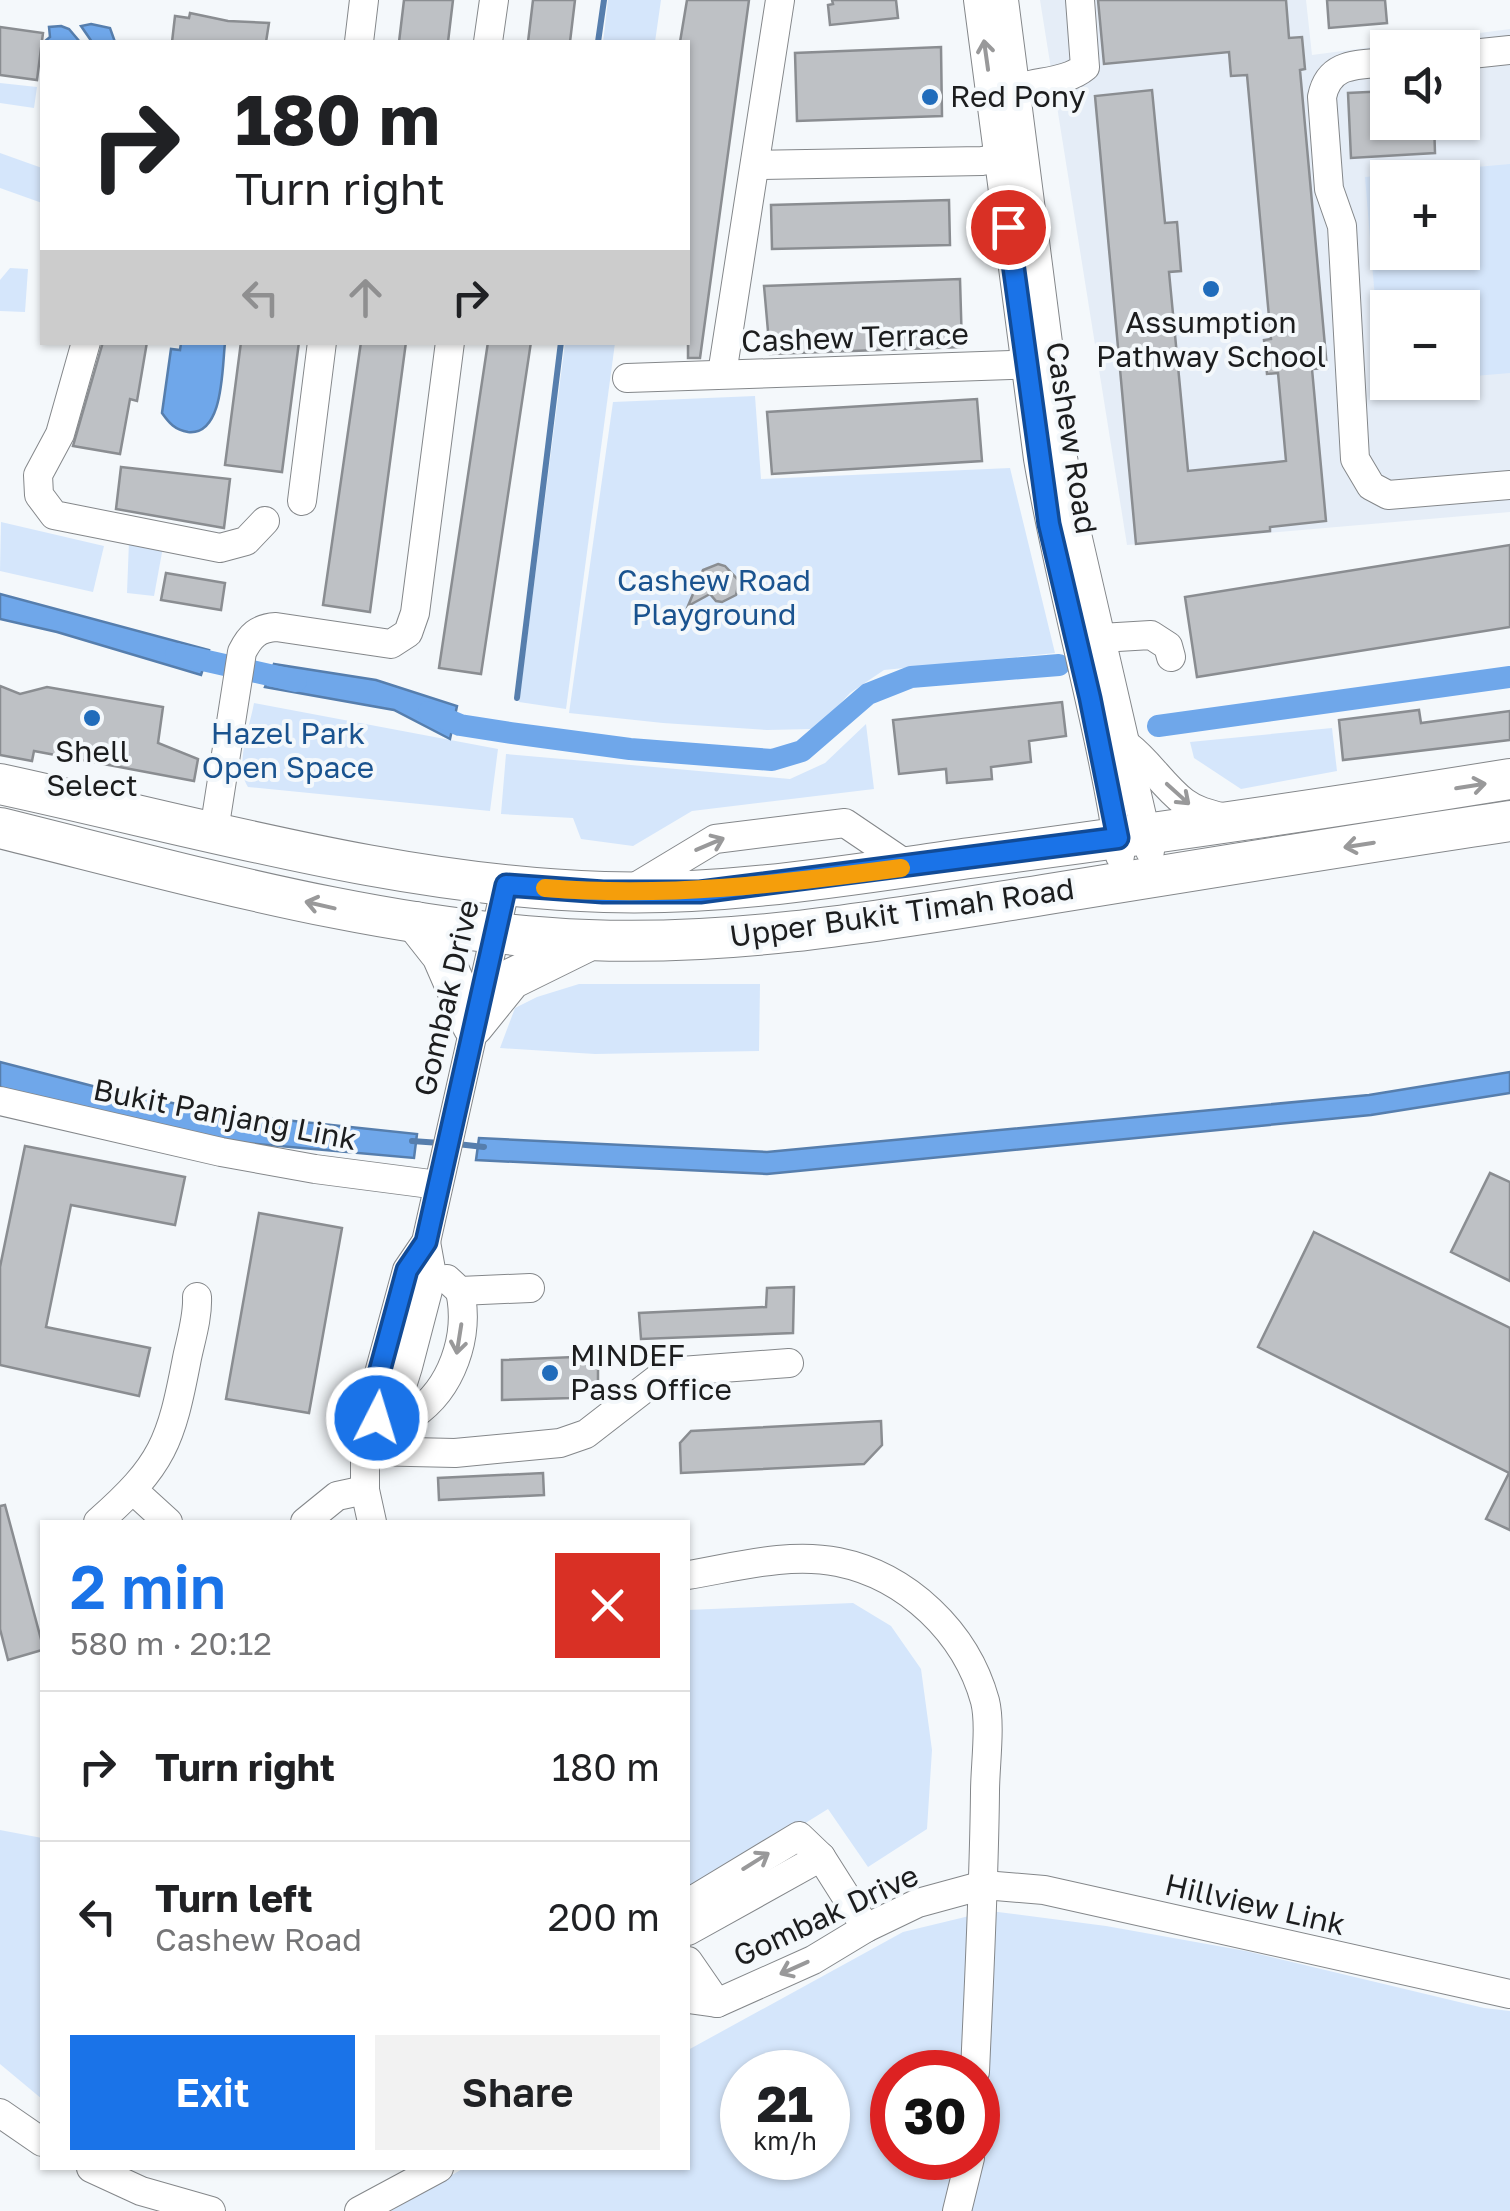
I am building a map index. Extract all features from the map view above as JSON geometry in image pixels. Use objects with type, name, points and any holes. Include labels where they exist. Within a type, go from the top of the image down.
[{"type":"highway","name":"Upper Bukit Timah Road","points":[[0,784],[313,855],[506,885],[700,892],[1241,822],[1510,780]]},
{"type":"highway","name":"Upper Bukit Timah Road","points":[[0,828],[299,900],[416,922],[497,934],[590,940],[700,940],[848,926],[1510,821]]},
{"type":"highway","points":[[829,878],[850,893],[853,914],[848,926]]},
{"type":"highway","points":[[416,922],[442,955],[473,1026],[511,980],[590,940]]},
{"type":"street","points":[[359,40],[364,0]]},
{"type":"street","points":[[488,40],[494,0]]},
{"type":"street","name":"Cashew Terrace","points":[[722,374],[780,0]]},
{"type":"street","name":"Cashew Road","points":[[978,0],[993,110],[1012,156]]},
{"type":"street","name":"Cashew Road","points":[[1004,0],[1016,88],[1012,156],[1038,364],[1049,524],[1087,646],[1090,698],[1132,837],[1140,880]]},
{"type":"street","points":[[993,110],[1001,97],[1016,88],[1072,76],[1085,66],[1080,0]]},
{"type":"street","points":[[1480,53],[1510,50]]},
{"type":"street","points":[[1370,64],[1334,71],[1324,84],[1322,97],[1329,189],[1342,226],[1355,459],[1371,486],[1388,495],[1510,485]]},
{"type":"street","points":[[755,165],[1012,156]]},
{"type":"street","points":[[85,345],[60,434],[38,476],[39,495],[54,516],[220,548],[246,541],[265,521]]},
{"type":"street","points":[[302,501],[322,345]]},
{"type":"street","points":[[245,645],[262,628],[391,644],[408,633],[415,613],[450,345]]},
{"type":"street","name":"Cashew Terrace","points":[[627,378],[1038,364]]},
{"type":"street","points":[[214,831],[253,608]]},
{"type":"street","points":[[1087,646],[1154,636],[1168,646],[1171,657]]},
{"type":"street","name":"Cashew Road","points":[[1087,646],[1112,679],[1121,716],[1128,746],[1132,837]]},
{"type":"street","points":[[1128,746],[1144,757],[1184,802],[1200,811],[1241,822]]},
{"type":"street","points":[[626,892],[715,839],[845,823],[910,867]]},
{"type":"street","name":"Gombak Drive","points":[[372,1435],[402,1386],[419,1273],[506,885]]},
{"type":"street","name":"Bukit Panjang Link","points":[[0,1102],[315,1169],[441,1174]]},
{"type":"street","points":[[372,1435],[412,1416],[444,1385],[458,1354],[463,1304],[460,1290],[448,1279],[419,1273]]},
{"type":"street","points":[[460,1290],[530,1288]]},
{"type":"street","points":[[100,1520],[134,1491],[158,1459],[175,1417],[197,1298]]},
{"type":"street","points":[[372,1435],[455,1454],[560,1444],[586,1434],[657,1379],[681,1371],[789,1363]]},
{"type":"street","points":[[372,1435],[365,1490],[372,1520]]},
{"type":"street","points":[[307,1520],[337,1496],[365,1490]]},
{"type":"street","points":[[134,1491],[166,1520]]},
{"type":"street","points":[[690,1575],[788,1559],[834,1562],[878,1574],[924,1604],[960,1649],[986,1704],[984,1886],[976,2050]]},
{"type":"street","points":[[690,1902],[794,1837],[804,1838],[821,1857],[866,1928]]},
{"type":"street","points":[[690,1930],[821,1857]]},
{"type":"street","name":"Gombak Drive","points":[[690,1999],[717,2003],[813,1960],[918,1903],[984,1886]]},
{"type":"street","name":"Hillview Link","points":[[984,1886],[1044,1890],[1510,1994]]},
{"type":"street","points":[[690,1964],[717,2003]]},
{"type":"street","points":[[0,2113],[40,2141]]},
{"type":"street","points":[[95,2170],[141,2191],[211,2211]]},
{"type":"street","points":[[359,2211],[434,2170]]},
{"type":"street","points":[[957,2211],[965,2180]]},
{"type":"shaded area","name":"Assumption Pathway School","points":[[1040,0],[1306,0],[1312,55],[1370,47],[1370,140],[1480,140],[1480,33],[1510,29],[1510,512],[1127,545]]},
{"type":"green space","points":[[608,0],[661,0],[655,40],[603,40]]},
{"type":"green space","points":[[0,83],[37,87],[34,108],[0,103]]},
{"type":"green space","points":[[0,153],[40,167],[40,202],[0,188]]},
{"type":"green space","points":[[1510,164],[1510,373],[1480,376],[1480,290],[1374,290],[1373,270],[1480,270],[1480,167]]},
{"type":"green space","points":[[1365,177],[1370,177],[1370,238]]},
{"type":"green space","points":[[10,268],[28,269],[25,312],[0,311],[0,280]]},
{"type":"green space","points":[[565,345],[615,345],[566,709],[519,702]]},
{"type":"green space","name":"Cashew Road Playground","points":[[755,396],[761,479],[1010,468],[1055,653],[884,670],[850,693],[812,729],[767,730],[569,713],[613,402]]},
{"type":"green space","points":[[1,522],[104,546],[93,592],[0,571]]},
{"type":"green space","points":[[129,541],[163,547],[154,596],[127,593]]},
{"type":"green space","name":"Hazel Park Open Space","points":[[254,703],[498,749],[490,811],[248,787],[242,768]]},
{"type":"green space","points":[[866,724],[874,789],[692,811],[633,846],[581,839],[573,818],[501,814],[506,754],[790,779],[825,763]]},
{"type":"green space","points":[[1332,728],[1337,771],[1241,789],[1194,758],[1190,742]]},
{"type":"green space","points":[[579,984],[760,984],[759,1051],[595,1054],[500,1048],[515,1008]]},
{"type":"green space","points":[[853,1603],[891,1626],[921,1669],[932,1750],[927,1829],[868,1867],[828,1809],[690,1895],[690,1610]]},
{"type":"green space","points":[[0,1830],[40,1838],[40,2097],[0,2064]]},
{"type":"green space","points":[[990,1911],[1106,1926],[1246,1951],[1510,2011],[1510,2211],[391,2211],[461,2170],[690,2170],[690,2049],[903,1932]]},
{"type":"water","points":[[81,26],[110,28],[114,40],[91,40]]},
{"type":"water","points":[[49,27],[69,29],[78,40],[46,40]]},
{"type":"water","points":[[181,345],[225,345],[215,412],[200,430],[179,430],[162,413],[171,349],[180,350]]},
{"type":"water","points":[[0,594],[209,650],[201,675],[0,619]]},
{"type":"water","points":[[274,664],[376,680],[457,706],[450,739],[394,710],[265,687]]},
{"type":"water","points":[[0,1062],[108,1090],[227,1114],[417,1134],[414,1158],[223,1141],[0,1088]]},
{"type":"water","points":[[1510,1072],[1510,1093],[1371,1115],[767,1174],[476,1160],[479,1138],[767,1152],[1369,1095]]},
{"type":"building","points":[[404,0],[453,0],[448,40],[399,40]]},
{"type":"building","points":[[533,0],[575,0],[570,40],[528,40]]},
{"type":"building","points":[[687,0],[749,0],[700,358],[688,358],[690,40],[680,40]]},
{"type":"building","points":[[832,0],[896,0],[898,18],[830,25],[828,5],[833,4]]},
{"type":"building","points":[[1098,0],[1286,0],[1289,38],[1302,37],[1305,69],[1300,70],[1327,368],[1312,369],[1326,521],[1270,527],[1270,531],[1136,544],[1095,96],[1152,90],[1165,223],[1177,222],[1181,271],[1169,272],[1188,471],[1286,461],[1278,373],[1267,374],[1264,340],[1271,339],[1247,75],[1231,76],[1229,52],[1104,64]]},
{"type":"building","points":[[1327,0],[1385,0],[1387,23],[1329,28]]},
{"type":"building","points":[[190,13],[228,21],[269,23],[266,40],[172,40],[175,16],[189,18]]},
{"type":"building","points":[[0,27],[43,33],[37,80],[0,75]]},
{"type":"building","points":[[941,47],[942,116],[797,121],[795,53]]},
{"type":"building","points":[[1370,92],[1370,140],[1435,140],[1435,153],[1351,158],[1348,93]]},
{"type":"building","points":[[949,200],[950,245],[772,249],[771,205]]},
{"type":"building","points":[[960,279],[962,347],[770,354],[764,286]]},
{"type":"building","points":[[102,345],[146,345],[137,401],[130,399],[120,454],[73,446]]},
{"type":"building","points":[[241,345],[299,345],[282,472],[225,465]]},
{"type":"building","points":[[361,345],[406,345],[370,612],[323,605]]},
{"type":"building","points":[[488,345],[531,345],[481,674],[439,668]]},
{"type":"building","points":[[977,399],[982,461],[772,474],[767,412]]},
{"type":"building","points":[[121,467],[230,479],[224,528],[116,509]]},
{"type":"building","points":[[1510,545],[1510,627],[1197,677],[1185,597]]},
{"type":"building","points":[[718,564],[739,581],[736,595],[722,602],[710,594],[688,606],[703,570]]},
{"type":"building","points":[[166,573],[225,583],[221,610],[161,600]]},
{"type":"building","points":[[0,686],[20,694],[47,687],[163,707],[158,743],[198,759],[194,781],[34,751],[32,761],[0,755]]},
{"type":"building","points":[[1062,702],[1066,736],[1029,741],[1031,762],[991,767],[992,779],[947,783],[946,769],[899,774],[893,720]]},
{"type":"building","points":[[1419,710],[1421,723],[1510,711],[1510,740],[1343,760],[1339,720]]},
{"type":"building","points":[[25,1146],[185,1177],[175,1225],[71,1205],[46,1327],[150,1348],[139,1396],[0,1365],[0,1267]]},
{"type":"building","points":[[1490,1173],[1510,1182],[1510,1281],[1451,1252]]},
{"type":"building","points":[[259,1213],[342,1228],[309,1413],[226,1399]]},
{"type":"building","points":[[1314,1232],[1510,1328],[1510,1530],[1486,1519],[1509,1473],[1258,1347]]},
{"type":"building","points":[[794,1287],[793,1333],[641,1339],[639,1313],[766,1307],[767,1288]]},
{"type":"building","name":"MINDEF Pass Office","points":[[598,1356],[598,1387],[571,1388],[572,1398],[502,1400],[502,1360]]},
{"type":"building","points":[[881,1421],[882,1445],[864,1464],[681,1473],[680,1443],[691,1431]]},
{"type":"building","points":[[543,1473],[544,1495],[439,1500],[438,1478]]},
{"type":"building","points":[[5,1505],[40,1636],[40,1651],[8,1660],[0,1629],[0,1506]]},
{"type":"waterway","points":[[598,40],[604,0]]},
{"type":"waterway","points":[[517,698],[561,345]]},
{"type":"waterway","points":[[176,654],[296,681]]},
{"type":"waterway","points":[[429,712],[460,725],[511,733],[630,749],[772,760],[802,751],[868,694],[911,677],[1059,665]]},
{"type":"waterway","points":[[1158,726],[1510,677]]},
{"type":"waterway","points":[[412,1141],[440,1143]]},
{"type":"waterway","points":[[457,1144],[484,1147]]},
{"type":"slow traffic","points":[[545,888],[700,892],[901,868]]},
{"type":"place","name":"Red Pony","points":[[930,97]]},
{"type":"place","name":"Assumption Pathway School","points":[[1211,289]]},
{"type":"place","name":"Shell Select","points":[[92,718]]},
{"type":"place","name":"MINDEF Pass Office","points":[[550,1373]]},
{"type":"route","points":[[377,1418],[378,1377],[407,1270],[426,1242],[506,885],[603,892],[700,892],[1118,838],[1049,524],[1008,227]]}]
